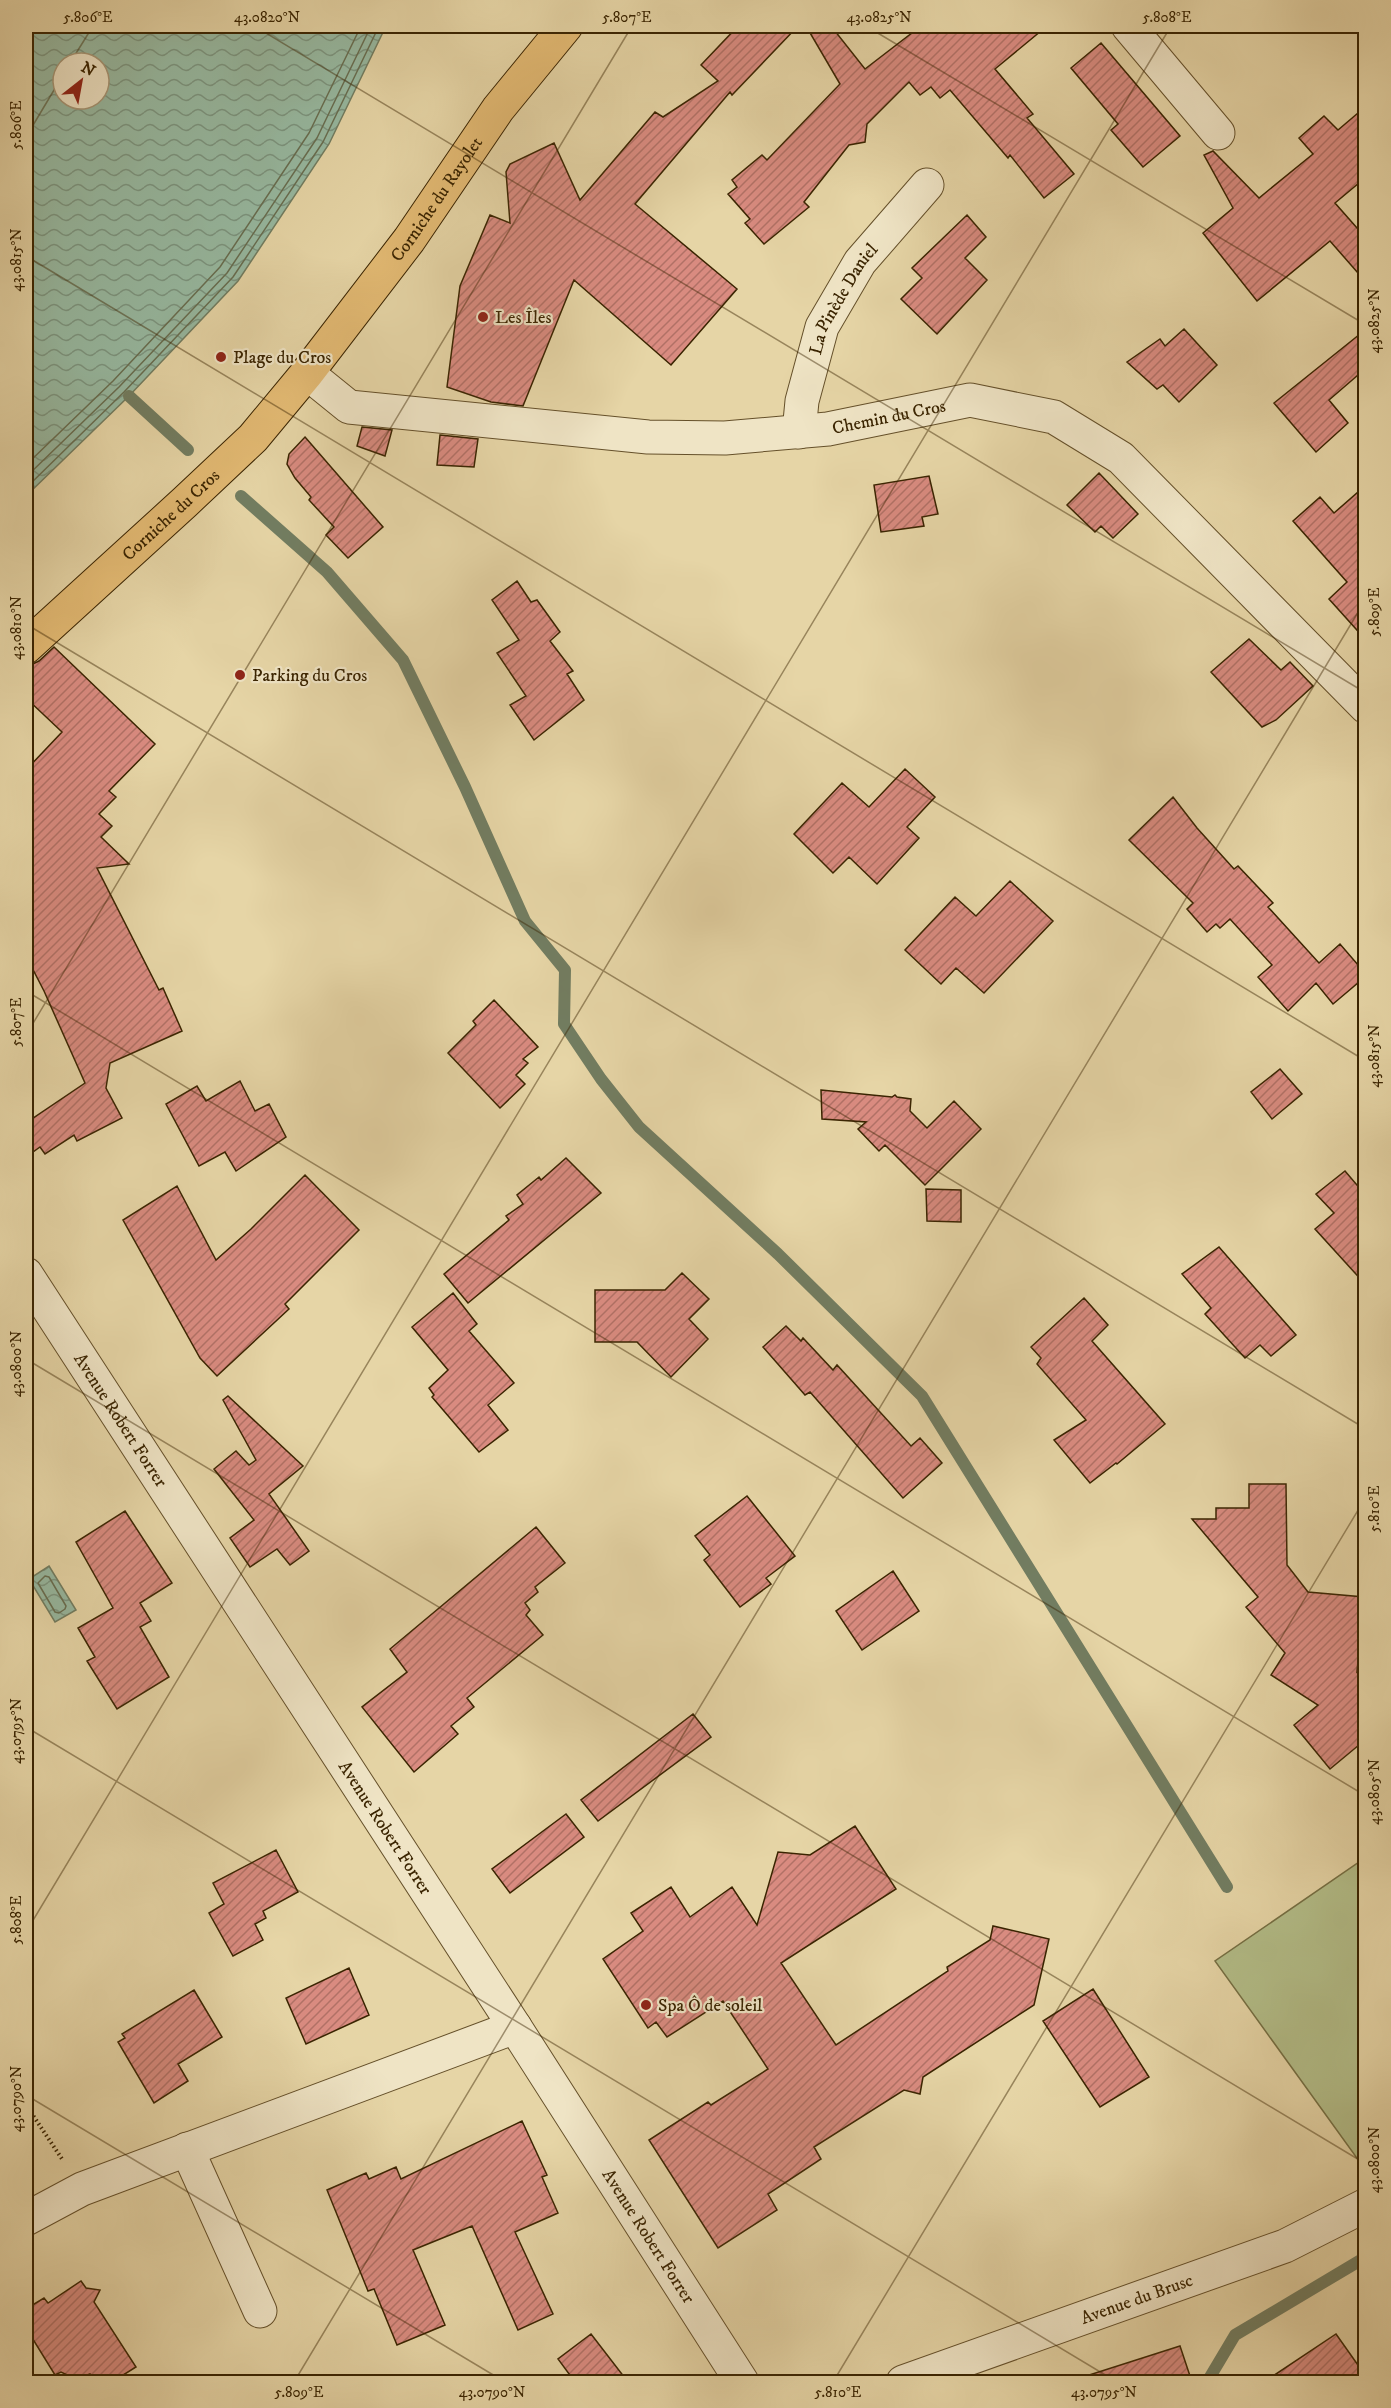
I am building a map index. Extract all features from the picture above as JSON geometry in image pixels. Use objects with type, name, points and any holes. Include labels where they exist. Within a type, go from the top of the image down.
[{"type":"main road","name":"Corniche du Rayolet","points":[[307,373],[409,240],[498,109],[566,26]]},
{"type":"main road","name":"Corniche du Cros","points":[[26,647],[253,438],[307,373]]},
{"type":"street","points":[[1128,26],[1218,132]]},
{"type":"street","name":"La Pinède Daniel","points":[[799,432],[802,402],[822,327],[860,262],[927,185]]},
{"type":"street","name":"Chemin du Cros","points":[[307,373],[349,408],[648,437],[725,438],[828,429],[970,400],[1054,417],[1121,458],[1365,707]]},
{"type":"street","name":"Avenue Robert Forrer","points":[[26,1274],[515,2027],[742,2382]]},
{"type":"street","points":[[26,2219],[82,2189],[515,2027]]},
{"type":"street","points":[[187,2150],[261,2311]]},
{"type":"street","name":"Avenue du Brusc","points":[[903,2382],[1285,2246],[1365,2205]]},
{"type":"path","points":[[26,2105],[82,2189]]},
{"type":"shaded area","points":[[1365,1858],[1366,2156],[1359,2161],[1215,1961]]},
{"type":"water","points":[[26,26],[386,26],[329,144],[238,281],[129,396],[26,496]]},
{"type":"water","points":[[49,1566],[76,1610],[55,1622],[29,1579]]},
{"type":"building","points":[[738,26],[798,26],[732,95],[730,92],[635,204],[737,289],[671,365],[574,280],[523,406],[491,402],[447,387],[460,286],[490,215],[510,223],[506,172],[510,164],[554,143],[580,200],[655,112],[663,117],[718,81],[701,65]]},
{"type":"building","points":[[806,26],[831,26],[865,69],[921,26],[1047,26],[995,69],[1033,114],[1027,118],[1074,174],[1044,198],[1010,155],[1008,158],[950,90],[940,98],[931,87],[920,95],[909,82],[867,124],[865,142],[849,145],[804,202],[809,207],[764,244],[745,223],[750,219],[728,194],[737,187],[732,180],[762,155],[767,160],[840,84]]},
{"type":"building","points":[[1101,43],[1180,136],[1143,167],[1111,130],[1118,124],[1071,68]]},
{"type":"building","points":[[1365,107],[1365,178],[1335,203],[1365,237],[1365,281],[1330,241],[1257,301],[1203,233],[1233,208],[1204,155],[1213,151],[1259,198],[1313,154],[1299,138],[1324,116],[1338,130]]},
{"type":"building","points":[[967,215],[986,237],[965,258],[987,280],[937,334],[901,299],[922,278],[912,268]]},
{"type":"building","points":[[1184,329],[1217,365],[1179,402],[1163,385],[1157,389],[1127,362],[1160,339],[1165,346]]},
{"type":"building","points":[[1365,330],[1365,369],[1329,400],[1348,423],[1316,452],[1274,403]]},
{"type":"building","points":[[362,427],[392,430],[385,456],[357,446]]},
{"type":"building","points":[[440,435],[478,439],[474,467],[437,465]]},
{"type":"building","points":[[305,437],[383,527],[348,558],[326,535],[334,527],[309,500],[311,497],[287,464],[289,454]]},
{"type":"building","points":[[1099,473],[1138,514],[1113,538],[1101,526],[1095,532],[1067,505]]},
{"type":"building","points":[[929,476],[938,514],[922,517],[924,526],[881,532],[874,485]]},
{"type":"building","points":[[1365,486],[1365,639],[1329,599],[1347,582],[1293,521],[1320,497],[1334,513]]},
{"type":"building","points":[[517,581],[531,602],[537,600],[560,632],[550,641],[573,671],[567,674],[584,700],[534,740],[510,705],[526,696],[497,653],[519,640],[492,600]]},
{"type":"building","points":[[1249,639],[1281,670],[1290,662],[1313,686],[1276,720],[1262,727],[1211,672]]},
{"type":"building","points":[[54,647],[155,744],[109,791],[116,797],[99,814],[112,826],[101,837],[129,864],[97,868],[159,990],[163,988],[182,1031],[110,1063],[106,1088],[122,1118],[77,1141],[74,1135],[45,1154],[40,1147],[26,1157],[26,1123],[85,1083],[26,956],[26,770],[62,732],[26,698],[26,667],[39,661]]},
{"type":"building","points":[[905,769],[935,797],[907,827],[919,838],[877,884],[849,857],[833,873],[794,834],[842,783],[869,807]]},
{"type":"building","points":[[1173,797],[1234,869],[1238,866],[1273,903],[1268,907],[1319,963],[1340,944],[1365,973],[1365,977],[1333,1004],[1316,983],[1288,1011],[1258,977],[1272,965],[1230,919],[1220,928],[1216,924],[1207,932],[1187,909],[1193,903],[1129,840]]},
{"type":"building","points":[[1010,881],[1053,921],[984,993],[956,968],[941,984],[905,950],[955,897],[976,916]]},
{"type":"building","points":[[494,1000],[538,1047],[523,1059],[528,1063],[516,1075],[525,1084],[500,1108],[448,1053],[476,1025],[473,1021]]},
{"type":"building","points":[[1280,1069],[1302,1094],[1272,1119],[1251,1092]]},
{"type":"building","points":[[240,1081],[255,1111],[269,1104],[286,1137],[236,1171],[225,1152],[199,1166],[166,1104],[197,1086],[206,1101]]},
{"type":"building","points":[[821,1090],[892,1097],[895,1095],[911,1099],[910,1111],[927,1128],[954,1101],[981,1129],[925,1185],[885,1145],[879,1151],[858,1129],[866,1122],[822,1119]]},
{"type":"building","points":[[566,1158],[601,1193],[468,1303],[444,1274],[509,1220],[506,1216],[523,1204],[517,1195],[539,1177],[541,1180]]},
{"type":"building","points":[[1345,1171],[1362,1191],[1365,1188],[1365,1284],[1315,1229],[1334,1213],[1316,1194]]},
{"type":"building","points":[[305,1175],[359,1230],[285,1304],[289,1309],[217,1376],[200,1358],[123,1220],[177,1186],[216,1260]]},
{"type":"building","points":[[926,1189],[961,1190],[961,1222],[927,1221]]},
{"type":"building","points":[[1219,1247],[1296,1335],[1271,1356],[1260,1345],[1245,1358],[1205,1314],[1211,1308],[1182,1274]]},
{"type":"building","points":[[682,1273],[709,1299],[689,1319],[708,1339],[671,1377],[637,1342],[595,1342],[595,1290],[665,1290]]},
{"type":"building","points":[[453,1293],[477,1324],[469,1331],[514,1383],[488,1405],[508,1430],[479,1452],[432,1397],[434,1395],[429,1388],[448,1370],[412,1327]]},
{"type":"building","points":[[1084,1298],[1108,1325],[1092,1341],[1165,1424],[1090,1483],[1054,1440],[1086,1420],[1037,1364],[1041,1358],[1031,1347]]},
{"type":"building","points":[[786,1326],[801,1341],[803,1338],[833,1370],[837,1365],[911,1446],[920,1438],[942,1463],[903,1498],[810,1392],[805,1395],[763,1347]]},
{"type":"building","points":[[228,1396],[303,1466],[269,1494],[309,1551],[290,1565],[277,1549],[250,1567],[230,1538],[254,1520],[214,1469],[236,1451],[249,1465],[256,1460],[223,1400]]},
{"type":"building","points":[[1249,1484],[1286,1484],[1287,1565],[1308,1592],[1364,1597],[1357,1672],[1365,1666],[1365,1740],[1330,1769],[1294,1725],[1318,1705],[1271,1675],[1285,1653],[1246,1607],[1258,1597],[1192,1519],[1216,1519],[1216,1508],[1249,1508]]},
{"type":"building","points":[[747,1496],[795,1556],[766,1578],[771,1584],[740,1607],[704,1560],[710,1555],[695,1536]]},
{"type":"building","points":[[125,1511],[172,1583],[140,1603],[151,1621],[140,1627],[169,1677],[117,1709],[87,1661],[95,1657],[78,1628],[113,1608],[76,1542]]},
{"type":"building","points":[[536,1527],[565,1563],[535,1587],[538,1592],[525,1603],[530,1610],[526,1615],[543,1635],[467,1698],[474,1707],[451,1726],[458,1734],[414,1772],[362,1707],[407,1672],[390,1649]]},
{"type":"building","points":[[893,1571],[919,1611],[862,1650],[836,1611]]},
{"type":"building","points":[[693,1714],[711,1737],[598,1821],[581,1800]]},
{"type":"building","points":[[566,1814],[584,1837],[510,1893],[492,1869]]},
{"type":"building","points":[[855,1826],[896,1889],[781,1963],[836,2045],[948,1971],[947,1967],[990,1940],[993,1926],[1049,1939],[1034,2005],[923,2077],[920,2094],[904,2090],[814,2147],[821,2159],[768,2194],[777,2210],[718,2248],[649,2140],[708,2102],[711,2105],[768,2069],[723,2001],[667,2037],[656,2022],[648,2028],[603,1959],[643,1931],[631,1913],[671,1887],[690,1917],[732,1887],[757,1925],[778,1852],[810,1855]]},
{"type":"building","points":[[276,1850],[298,1892],[263,1911],[266,1918],[255,1924],[263,1940],[233,1956],[209,1913],[224,1904],[213,1883]]},
{"type":"building","points":[[349,1968],[369,2015],[306,2044],[286,1998]]},
{"type":"building","points":[[1093,1989],[1149,2077],[1100,2107],[1043,2021]]},
{"type":"building","points":[[194,1990],[222,2037],[178,2064],[188,2081],[154,2103],[118,2042],[125,2038],[122,2034]]},
{"type":"building","points":[[522,2121],[547,2175],[542,2177],[558,2213],[515,2232],[553,2314],[518,2330],[472,2226],[413,2250],[445,2325],[397,2345],[374,2289],[368,2291],[327,2190],[366,2173],[369,2179],[396,2167],[401,2179]]},
{"type":"building","points":[[81,2281],[86,2288],[100,2290],[94,2302],[136,2367],[112,2382],[95,2382],[90,2374],[76,2379],[61,2372],[55,2375],[26,2328],[26,2309],[44,2298],[48,2303]]},
{"type":"building","points":[[591,2334],[628,2382],[575,2382],[558,2359]]},
{"type":"building","points":[[1336,2334],[1365,2375],[1365,2382],[1264,2382]]},
{"type":"building","points":[[1180,2346],[1192,2382],[1087,2382],[1086,2376]]},
{"type":"waterway","points":[[129,396],[188,450]]},
{"type":"waterway","points":[[241,496],[327,572],[403,660],[465,787],[525,921],[565,970],[564,1024],[601,1079],[639,1127],[778,1254],[922,1396],[1227,1887]]},
{"type":"waterway","points":[[1207,2382],[1235,2335],[1366,2257]]},
{"type":"place","name":"Les Îles","points":[[483,317]]},
{"type":"place","name":"Plage du Cros","points":[[221,357]]},
{"type":"place","name":"Parking du Cros","points":[[240,675]]},
{"type":"place","name":"Spa Ô de soleil","points":[[646,2005]]}]
